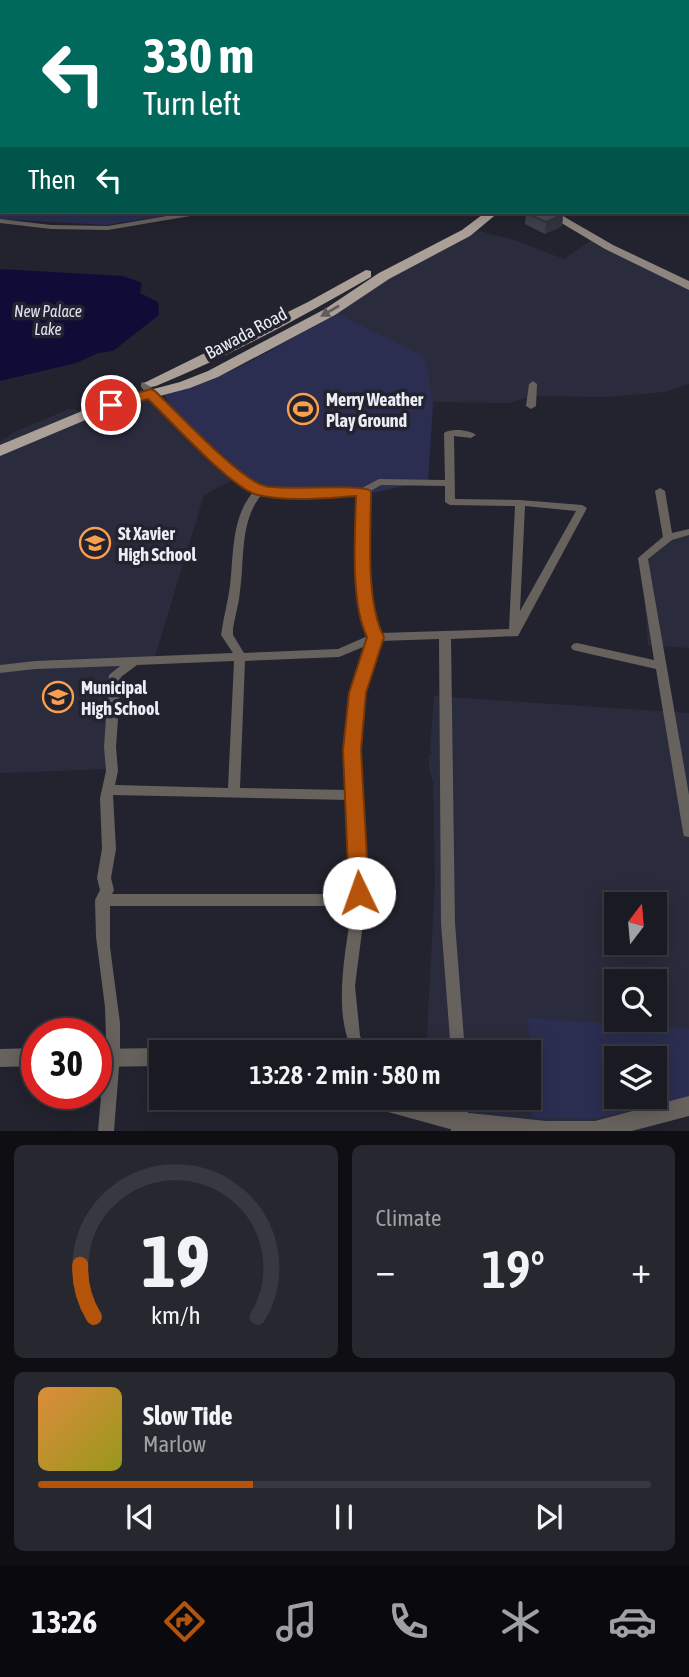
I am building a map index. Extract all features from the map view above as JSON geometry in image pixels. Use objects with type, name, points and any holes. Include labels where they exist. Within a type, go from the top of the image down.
[{"type":"main road","points":[[0,438],[95,399],[148,389],[313,305],[452,229],[474,214]]},
{"type":"main road","name":"Bawada Road","points":[[0,450],[148,389],[185,385],[237,361],[330,312],[384,276],[466,233],[490,214]]},
{"type":"main road","points":[[551,214],[609,247],[689,286]]},
{"type":"main road","points":[[566,214],[618,244],[689,277]]},
{"type":"street","points":[[0,220],[51,227],[108,228],[190,214]]},
{"type":"street","points":[[531,406],[533,384]]},
{"type":"street","points":[[148,389],[221,463],[259,491],[323,494],[363,491],[379,482],[450,483]]},
{"type":"street","points":[[471,435],[449,433],[450,502],[520,503],[582,508],[514,634]]},
{"type":"street","points":[[234,793],[240,656],[227,635],[228,621],[235,595],[245,509],[259,491]]},
{"type":"street","points":[[355,1040],[348,986],[359,900],[352,750],[357,693],[376,637],[372,629],[363,574],[363,491]]},
{"type":"street","points":[[660,491],[668,538]]},
{"type":"street","points":[[514,634],[520,503]]},
{"type":"street","points":[[689,532],[668,538],[643,558],[689,832]]},
{"type":"street","points":[[0,669],[339,653],[376,637],[514,634]]},
{"type":"street","points":[[445,635],[448,923],[457,1040]]},
{"type":"street","points":[[577,648],[662,666]]},
{"type":"street","points":[[110,1018],[112,1006],[102,939],[102,900],[107,890],[104,878],[109,849],[107,790],[112,771],[110,747],[116,675],[133,662]]},
{"type":"street","points":[[107,790],[353,795]]},
{"type":"street","points":[[102,900],[359,900]]},
{"type":"street","points":[[0,1058],[21,1057]]},
{"type":"street","points":[[112,1058],[149,1057]]},
{"type":"street","points":[[422,1110],[459,1126],[595,1131],[689,1106]]},
{"type":"street","points":[[106,1109],[106,1131]]},
{"type":"shaded area","points":[[0,214],[176,214],[106,225],[0,219]]},
{"type":"shaded area","points":[[472,229],[514,240],[564,259],[594,238],[689,286],[689,384],[665,392],[607,397],[533,396],[509,403],[424,402],[417,354],[330,312]]},
{"type":"shaded area","name":"Merry Weather Play Ground","points":[[338,314],[425,357],[433,405],[428,481],[353,497],[268,494],[202,438],[176,413],[163,394],[231,371]]},
{"type":"shaded area","name":"St Xavier High School","points":[[151,393],[238,477],[204,495],[154,660],[118,661],[112,769],[0,773],[0,442],[14,432],[69,409],[91,412]]},
{"type":"shaded area","points":[[689,529],[689,648],[648,645],[641,555],[663,536]]},
{"type":"shaded area","points":[[434,696],[689,713],[689,1100],[667,1106],[667,1046],[604,1046],[604,1109],[655,1109],[605,1122],[547,1125],[454,1110],[541,1110],[541,1040],[427,1040],[435,882],[433,783],[429,768],[429,755],[432,754],[430,749]]},
{"type":"shaded area","points":[[528,1018],[604,1023],[604,1032],[667,1032],[667,1027],[689,1029],[689,1098],[667,1103],[667,1046],[604,1046],[604,1109],[639,1109],[593,1119],[532,1117],[532,1110],[541,1110],[541,1040],[529,1040]]},
{"type":"water","name":"New Palace Lake","points":[[0,269],[123,276],[142,283],[140,293],[158,302],[159,315],[113,351],[98,353],[76,363],[0,381]]},
{"type":"building","points":[[528,214],[563,214],[546,222]]},
{"type":"place","name":"Merry Weather Play Ground","points":[[303,409]]},
{"type":"place","name":"St Xavier High School","points":[[95,543]]},
{"type":"place","name":"Municipal High School","points":[[58,697]]},
{"type":"route","points":[[111,405],[151,394],[221,463],[259,491],[343,494],[363,491],[363,574],[372,629],[376,637],[357,693],[352,750],[359,893]]}]
